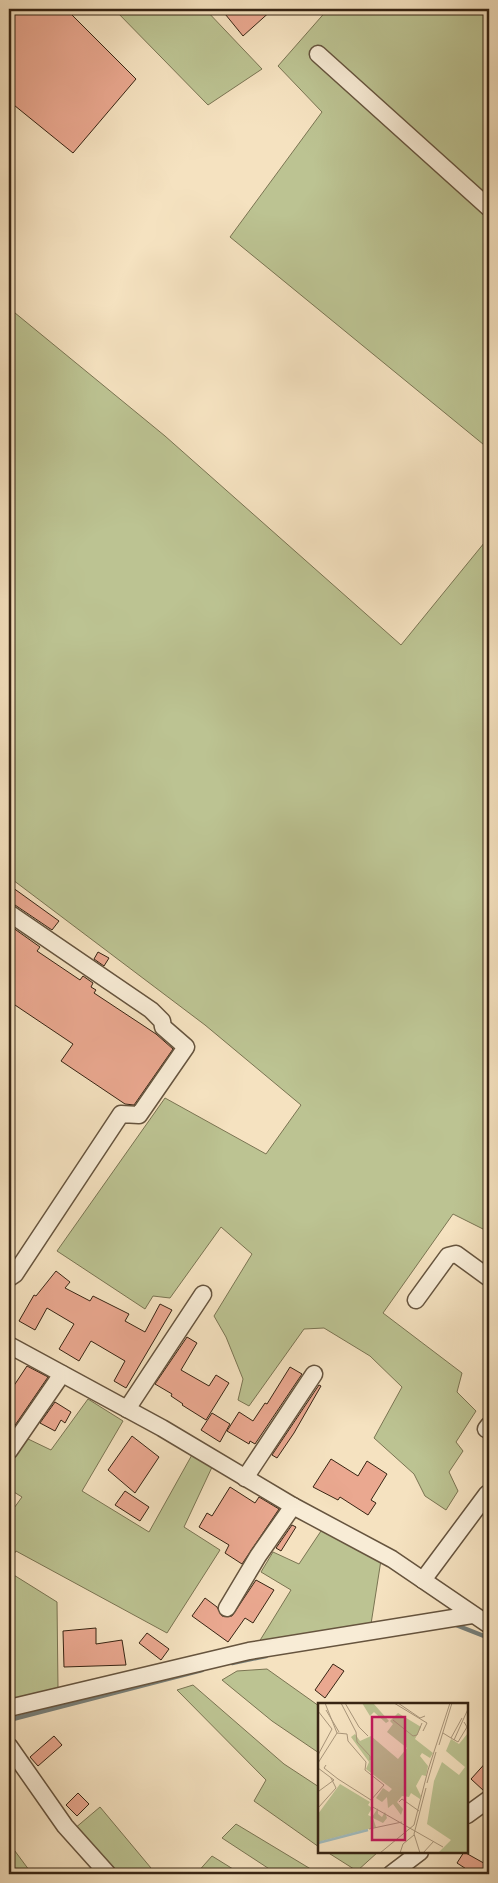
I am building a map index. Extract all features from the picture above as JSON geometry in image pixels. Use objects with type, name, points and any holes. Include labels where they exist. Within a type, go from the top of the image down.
[{"type":"street","points":[[318,54],[489,208]]},
{"type":"street","points":[[9,913],[151,1010],[162,1021],[162,1027],[186,1047],[140,1114],[121,1114],[15,1274],[9,1278]]},
{"type":"street","points":[[416,1300],[448,1256],[456,1254],[489,1278]]},
{"type":"street","points":[[127,1409],[203,1294]]},
{"type":"street","points":[[9,1345],[127,1409],[293,1506],[392,1559],[489,1625]]},
{"type":"street","points":[[9,1451],[62,1374]]},
{"type":"street","points":[[245,1478],[314,1374]]},
{"type":"street","points":[[423,1580],[486,1494]]},
{"type":"street","points":[[227,1608],[258,1556],[293,1506]]},
{"type":"street","points":[[9,1708],[249,1651],[472,1615]]},
{"type":"street","points":[[9,1746],[65,1826],[108,1874]]},
{"type":"street","points":[[468,1814],[489,1799]]},
{"type":"street","points":[[392,1874],[419,1853]]},
{"type":"green space","points":[[114,9],[205,9],[262,69],[208,105]]},
{"type":"green space","points":[[328,9],[489,9],[489,449],[230,237],[322,112],[278,66]]},
{"type":"green space","points":[[9,308],[165,436],[401,645],[489,537],[489,1232],[453,1214],[383,1313],[462,1373],[457,1392],[476,1411],[456,1442],[463,1451],[449,1472],[458,1491],[446,1510],[425,1496],[414,1474],[374,1438],[402,1387],[370,1356],[324,1328],[304,1329],[249,1406],[238,1400],[243,1379],[226,1337],[214,1316],[252,1254],[221,1227],[170,1298],[153,1296],[145,1309],[57,1251],[165,1098],[266,1154],[301,1105],[205,1025],[9,877]]},
{"type":"green space","points":[[88,1399],[123,1421],[82,1491],[149,1532],[193,1453],[213,1465],[184,1527],[220,1550],[167,1633],[16,1551],[9,1562],[9,1515],[22,1497],[9,1489],[9,1462],[26,1438],[51,1450]]},
{"type":"green space","points":[[326,1530],[381,1560],[371,1624],[259,1642],[291,1590],[261,1572],[273,1552],[299,1564],[321,1531]]},
{"type":"green space","points":[[9,1572],[57,1602],[58,1688],[9,1703]]},
{"type":"green space","points":[[267,1669],[318,1705],[318,1752],[272,1721],[222,1680],[237,1671]]},
{"type":"green space","points":[[193,1685],[284,1764],[318,1786],[318,1846],[254,1801],[266,1780],[177,1690]]},
{"type":"green space","points":[[100,1807],[156,1874],[119,1874],[74,1829]]},
{"type":"green space","points":[[236,1824],[319,1874],[277,1874],[222,1838]]},
{"type":"green space","points":[[9,1843],[32,1874],[9,1874]]},
{"type":"green space","points":[[329,1853],[377,1853],[357,1871]]},
{"type":"green space","points":[[212,1856],[241,1874],[196,1874]]},
{"type":"building","points":[[9,9],[66,9],[136,79],[73,153],[9,101]]},
{"type":"building","points":[[221,9],[273,9],[243,36]]},
{"type":"building","points":[[9,885],[59,921],[52,930],[9,903]]},
{"type":"building","points":[[9,925],[40,947],[37,951],[80,980],[83,976],[93,983],[91,987],[96,990],[94,993],[156,1034],[173,1049],[134,1105],[125,1104],[61,1061],[73,1044],[9,1001]]},
{"type":"building","points":[[98,952],[109,958],[104,966],[94,959]]},
{"type":"building","points":[[56,1271],[70,1282],[65,1288],[90,1301],[93,1296],[129,1314],[125,1321],[145,1332],[160,1304],[172,1310],[126,1388],[114,1381],[125,1361],[91,1341],[79,1361],[59,1349],[74,1324],[47,1308],[35,1330],[19,1321],[34,1295],[36,1296]]},
{"type":"building","points":[[187,1337],[197,1343],[181,1370],[209,1386],[216,1375],[229,1383],[206,1420],[182,1405],[171,1396],[172,1394],[155,1384]]},
{"type":"building","points":[[27,1366],[48,1377],[9,1434],[9,1393]]},
{"type":"building","points":[[290,1367],[302,1374],[255,1444],[250,1441],[249,1444],[227,1431],[239,1412],[253,1421],[265,1403],[267,1404]]},
{"type":"building","points":[[319,1385],[321,1386],[294,1433],[277,1458],[272,1455]]},
{"type":"building","points":[[55,1402],[71,1412],[65,1423],[61,1420],[55,1431],[40,1423]]},
{"type":"building","points":[[212,1413],[230,1424],[220,1442],[201,1430]]},
{"type":"building","points":[[132,1436],[159,1457],[135,1493],[108,1470]]},
{"type":"building","points":[[331,1459],[358,1476],[367,1461],[387,1474],[371,1500],[376,1503],[368,1515],[340,1497],[338,1500],[313,1487]]},
{"type":"building","points":[[230,1487],[255,1503],[259,1497],[279,1509],[242,1564],[225,1553],[229,1545],[199,1527],[207,1513],[212,1516]]},
{"type":"building","points":[[125,1491],[149,1507],[140,1521],[115,1505]]},
{"type":"building","points":[[292,1525],[296,1527],[281,1551],[276,1548]]},
{"type":"building","points":[[256,1580],[274,1590],[253,1623],[245,1618],[228,1642],[192,1616],[205,1598],[217,1607],[222,1616],[232,1616]]},
{"type":"building","points":[[96,1628],[96,1644],[122,1640],[126,1665],[64,1667],[63,1631]]},
{"type":"building","points":[[147,1633],[169,1649],[161,1660],[139,1643]]},
{"type":"building","points":[[333,1664],[344,1671],[325,1698],[315,1690]]},
{"type":"building","points":[[54,1736],[62,1745],[38,1766],[30,1757]]},
{"type":"building","points":[[489,1759],[489,1789],[484,1791],[471,1779]]},
{"type":"building","points":[[78,1793],[89,1804],[77,1816],[66,1805]]},
{"type":"building","points":[[463,1853],[466,1853],[489,1866],[489,1874],[474,1874],[457,1863]]},
{"type":"waterway","points":[[456,1625],[489,1638]]},
{"type":"waterway","points":[[232,1663],[266,1656]]},
{"type":"waterway","points":[[9,1720],[202,1670]]}]
